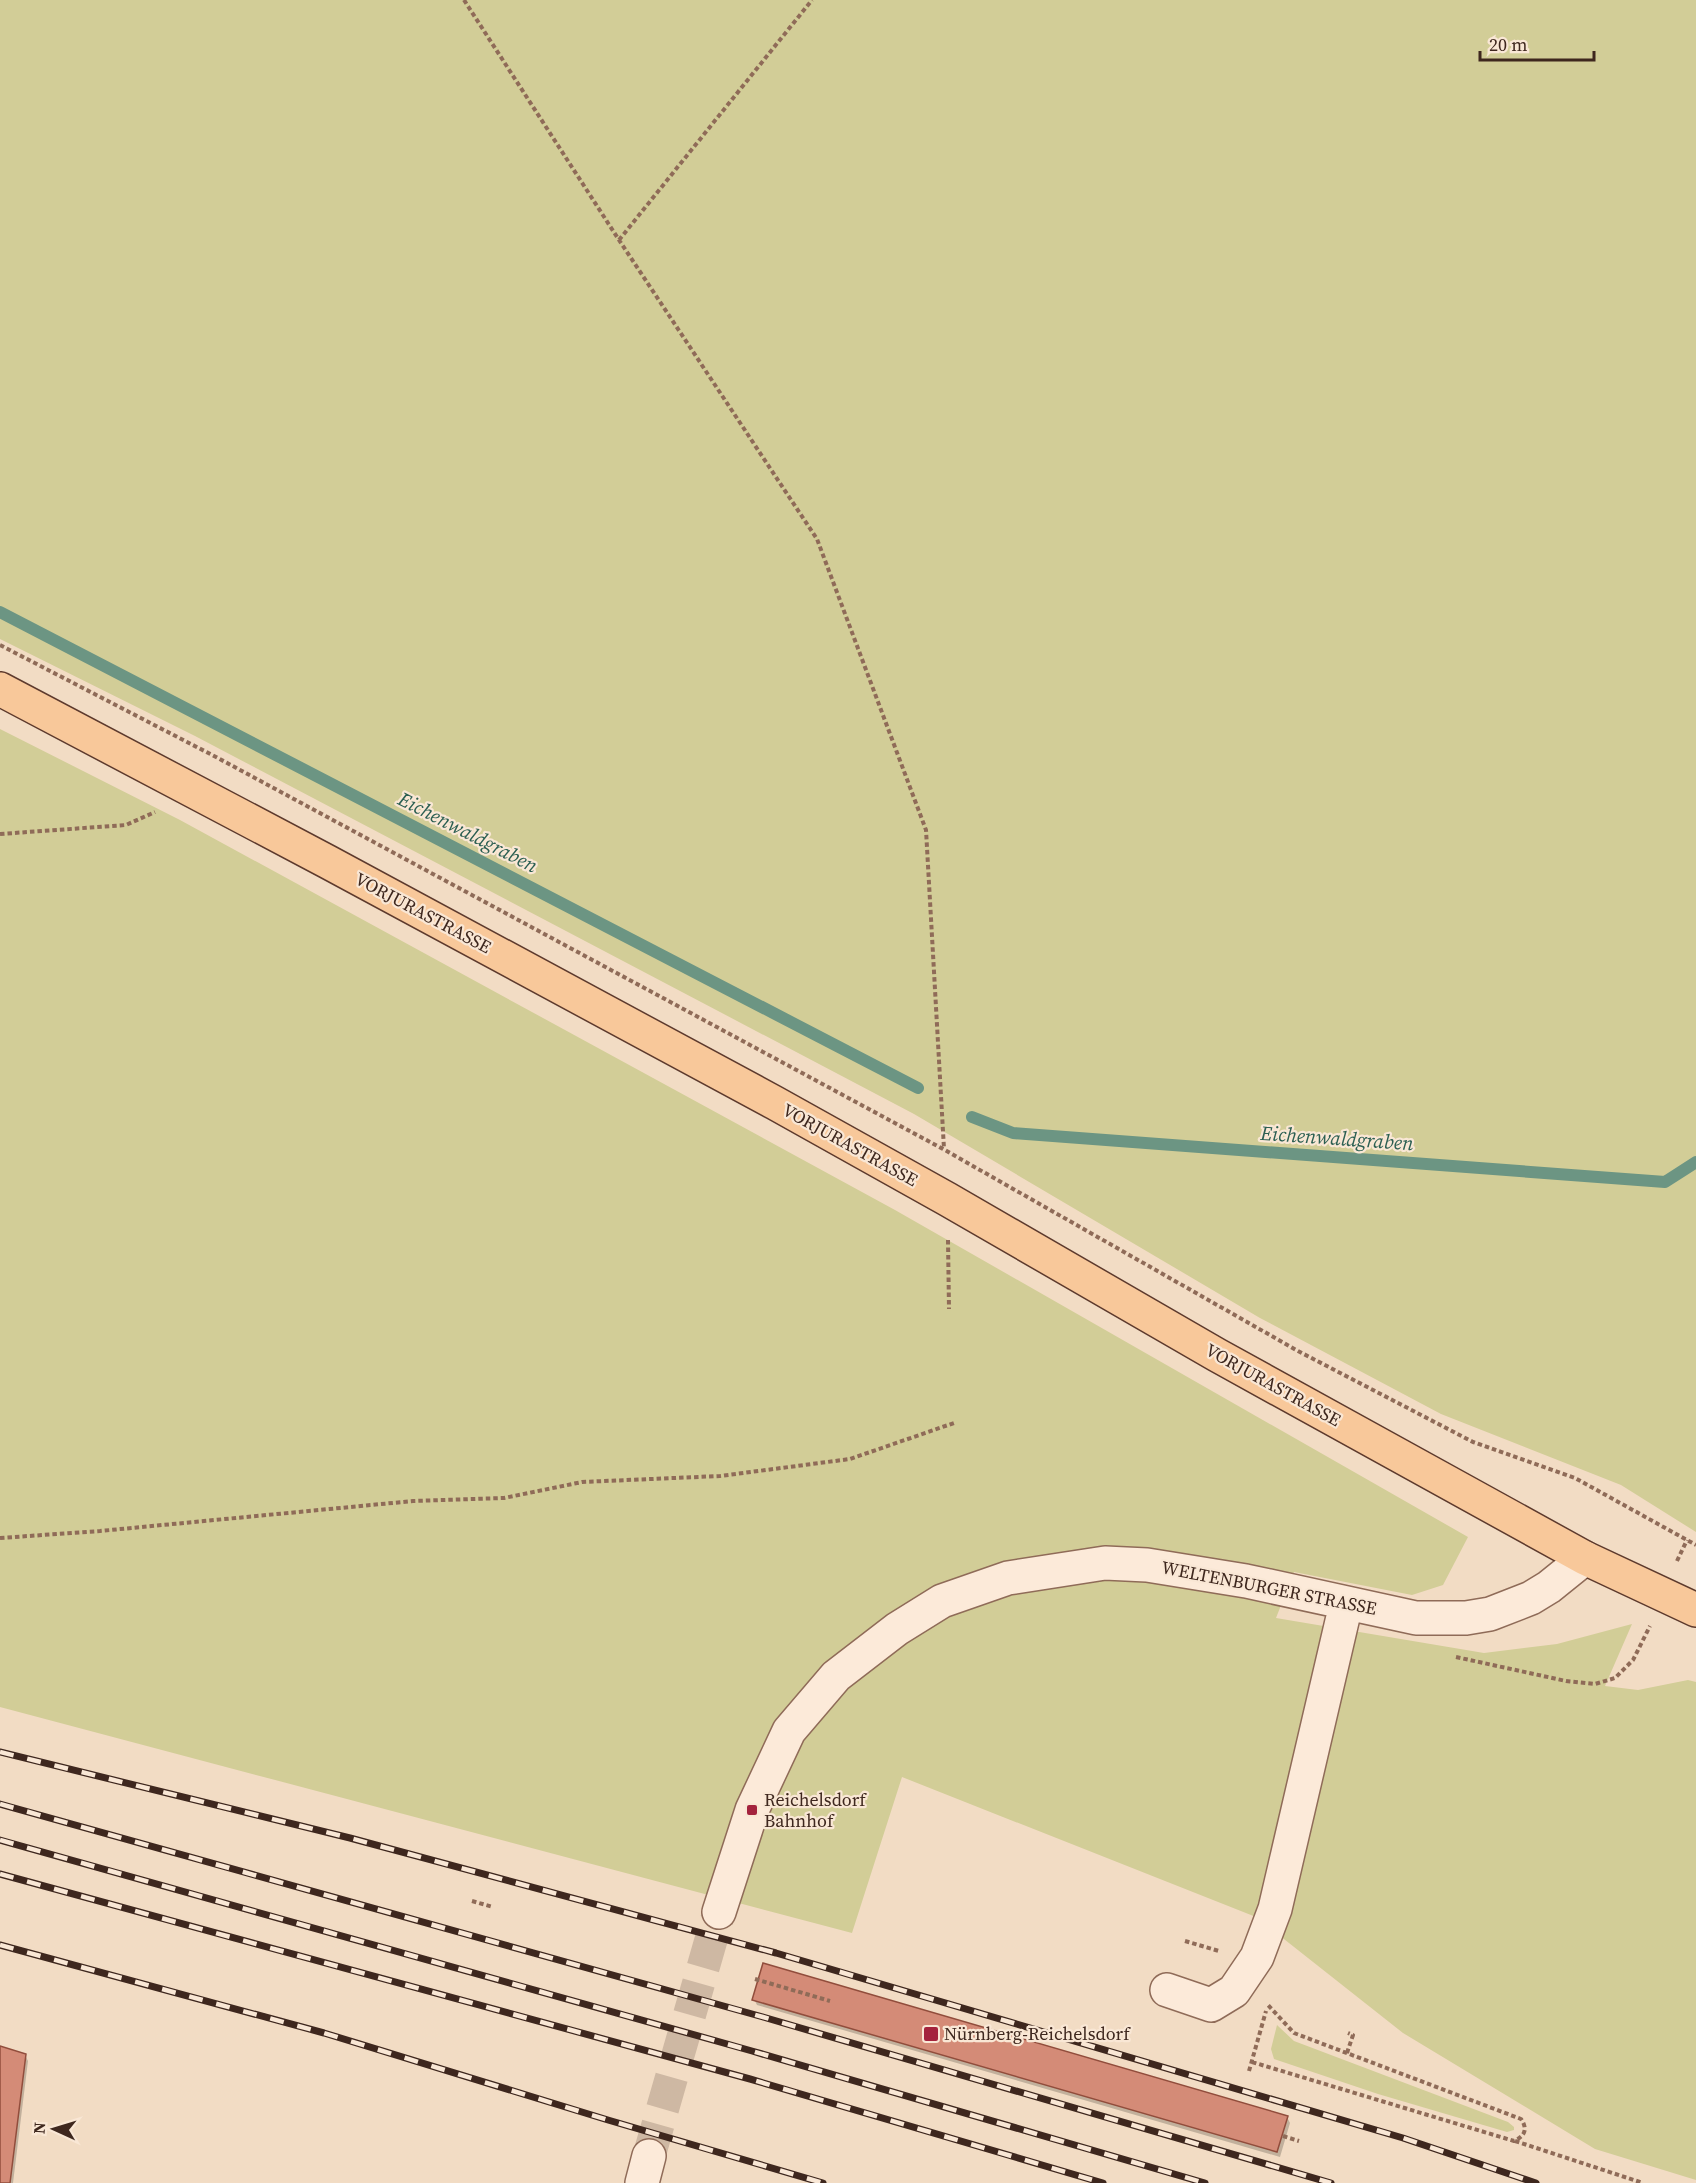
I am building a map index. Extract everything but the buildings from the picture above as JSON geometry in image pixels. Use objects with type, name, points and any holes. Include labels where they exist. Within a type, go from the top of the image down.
[{"type":"main road","name":"VORJURASTRASSE","points":[[0,689],[562,987],[947,1199],[1217,1355],[1584,1558],[1696,1610]]},
{"type":"street","name":"WELTENBURGER STRASSE","points":[[718,1912],[752,1810],[789,1731],[836,1676],[897,1629],[942,1601],[1008,1578],[1105,1563],[1147,1565],[1197,1572],[1416,1618],[1466,1618],[1490,1614],[1531,1598],[1550,1587],[1584,1558]]},
{"type":"street","points":[[1167,1990],[1211,2005],[1234,1990],[1257,1957],[1275,1909],[1346,1604]]},
{"type":"path","points":[[464,0],[817,539],[926,830],[944,1149],[1298,1351],[1473,1442],[1575,1478],[1696,1545]]},
{"type":"path","points":[[620,240],[812,0]]},
{"type":"path","points":[[0,834],[126,825],[154,813]]},
{"type":"path","points":[[947,1199],[949,1309]]},
{"type":"path","points":[[0,1539],[413,1501],[504,1498],[582,1482],[720,1476],[850,1459],[954,1423]]},
{"type":"path","points":[[1453,1656],[1566,1682],[1595,1684],[1615,1678],[1633,1660],[1687,1540]]},
{"type":"path","points":[[472,1901],[493,1907]]},
{"type":"path","points":[[755,1979],[830,2001]]},
{"type":"path","points":[[1267,2004],[1294,2033],[1521,2119],[1525,2124],[1525,2131],[1521,2138],[1514,2141]]},
{"type":"path","points":[[1249,2071],[1263,2022]]},
{"type":"path","points":[[1347,2053],[1353,2035],[1348,2032]]},
{"type":"path","points":[[1252,2062],[1514,2141],[1643,2183]]},
{"type":"path","points":[[1283,2136],[1299,2141]]},
{"type":"shaded area","points":[[0,0],[1696,0],[1696,1532],[1621,1485],[1441,1414],[1260,1318],[914,1114],[195,736],[0,639]]},
{"type":"shaded area","points":[[0,729],[180,820],[895,1210],[1468,1537],[1443,1585],[1412,1595],[1294,1572],[1276,1618],[1484,1653],[1557,1644],[1632,1624],[1605,1686],[1638,1690],[1688,1680],[1696,1682],[1696,2180],[1595,2149],[1403,2033],[1256,1917],[902,1777],[852,1933],[0,1707]]},
{"type":"shaded area","points":[[1277,2025],[1294,2041],[1508,2122],[1514,2130],[1507,2132],[1378,2094],[1274,2059],[1271,2049]]},
{"type":"waterway","name":"Eichenwaldgraben","points":[[0,612],[918,1088]]},
{"type":"waterway","name":"Eichenwaldgraben","points":[[972,1117],[1013,1133],[1665,1182],[1696,1162]]},
{"type":"tunnel","points":[[649,2156],[719,1912]]},
{"type":"railway","points":[[0,1752],[350,1838],[776,1953],[1403,2138],[1536,2183]]},
{"type":"railway","points":[[0,1804],[763,2017],[1331,2183]]},
{"type":"railway","points":[[0,1840],[752,2051],[1205,2183]]},
{"type":"railway","points":[[0,1874],[750,2079],[1103,2183]]},
{"type":"railway","points":[[0,1945],[324,2033],[823,2183]]},
{"type":"place","name":"Reichelsdorf Bahnhof","points":[[752,1810]]},
{"type":"place","name":"Nürnberg-Reichelsdorf","points":[[931,2034]]}]
